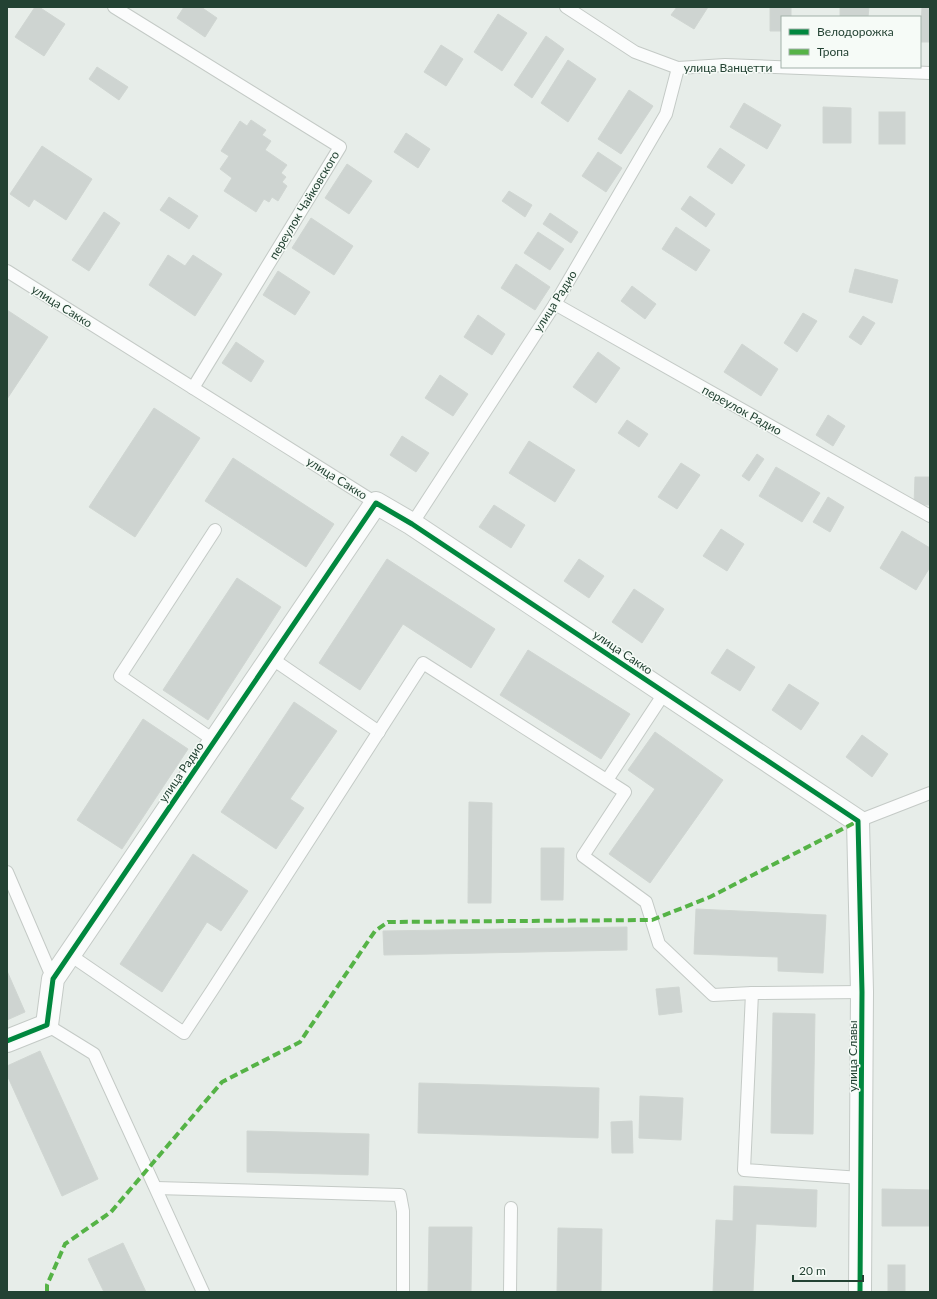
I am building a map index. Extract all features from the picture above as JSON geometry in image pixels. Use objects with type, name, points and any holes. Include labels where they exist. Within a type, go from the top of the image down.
[{"type":"street","name":"улица Сакко","points":[[376,503],[412,524],[858,821]]},
{"type":"street","name":"улица Радио","points":[[47,1025],[53,980],[376,503]]},
{"type":"street","name":"улица Славы","points":[[858,821],[862,992],[860,1292]]},
{"type":"street","points":[[7,1040],[47,1025]]},
{"type":"lane","name":"переулок Чайковского","points":[[114,7],[340,147],[193,388]]},
{"type":"lane","name":"улица Ванцетти","points":[[566,7],[635,52],[678,68],[724,65],[781,67]]},
{"type":"lane","name":"улица Радио","points":[[412,524],[555,304],[666,114],[678,68]]},
{"type":"lane","name":"улица Ванцетти","points":[[801,68],[930,73]]},
{"type":"lane","name":"улица Сакко","points":[[8,274],[376,503]]},
{"type":"lane","name":"переулок Радио","points":[[555,304],[930,516]]},
{"type":"lane","points":[[214,741],[120,676],[215,530]]},
{"type":"lane","points":[[271,658],[379,732]]},
{"type":"lane","points":[[70,955],[184,1033],[218,983],[423,663],[625,792],[583,856],[646,902],[660,944],[713,995],[752,993],[862,992]]},
{"type":"lane","points":[[607,780],[665,692]]},
{"type":"lane","points":[[858,821],[930,793]]},
{"type":"lane","points":[[7,872],[53,980]]},
{"type":"lane","points":[[752,993],[744,1170],[861,1178]]},
{"type":"lane","points":[[47,1025],[94,1054],[203,1292]]},
{"type":"lane","points":[[156,1188],[400,1195],[403,1211],[403,1292]]},
{"type":"lane","points":[[510,1292],[511,1208]]},
{"type":"building","points":[[35,7],[39,7],[65,24],[44,56],[15,37]]},
{"type":"building","points":[[184,7],[201,7],[217,18],[205,37],[177,18]]},
{"type":"building","points":[[677,7],[708,7],[694,29],[671,15]]},
{"type":"building","points":[[770,7],[791,7],[791,16],[781,16],[781,31],[770,31]]},
{"type":"building","points":[[840,7],[869,7],[868,16],[840,16]]},
{"type":"building","points":[[922,7],[930,7],[930,42],[921,42]]},
{"type":"building","points":[[498,14],[527,33],[502,71],[474,52]]},
{"type":"building","points":[[546,36],[564,49],[532,98],[514,85]]},
{"type":"building","points":[[441,45],[463,59],[446,86],[424,72]]},
{"type":"building","points":[[568,60],[596,79],[568,122],[541,103]]},
{"type":"building","points":[[97,67],[128,87],[119,100],[89,79]]},
{"type":"building","points":[[629,90],[653,106],[621,154],[598,139]]},
{"type":"building","points":[[744,103],[781,125],[767,149],[730,127]]},
{"type":"building","points":[[823,107],[851,108],[851,143],[823,143]]},
{"type":"building","points":[[879,112],[905,112],[905,144],[879,144]]},
{"type":"building","points":[[251,120],[266,130],[262,135],[271,141],[265,150],[287,165],[281,173],[286,177],[282,182],[287,186],[278,201],[272,197],[269,202],[264,199],[256,212],[224,191],[232,178],[220,169],[229,156],[221,151],[240,121],[247,126]]},
{"type":"building","points":[[406,133],[430,149],[418,168],[394,152]]},
{"type":"building","points":[[42,146],[92,179],[66,220],[34,199],[29,207],[10,194]]},
{"type":"building","points":[[720,148],[745,165],[732,184],[707,167]]},
{"type":"building","points":[[598,152],[622,168],[606,192],[582,176]]},
{"type":"building","points":[[347,164],[372,181],[349,214],[325,198]]},
{"type":"building","points":[[509,191],[532,205],[525,217],[502,201]]},
{"type":"building","points":[[690,196],[715,214],[706,227],[681,209]]},
{"type":"building","points":[[169,197],[198,216],[189,229],[160,210]]},
{"type":"building","points":[[104,212],[120,223],[89,271],[72,260]]},
{"type":"building","points":[[550,213],[578,232],[571,243],[543,224]]},
{"type":"building","points":[[311,218],[353,246],[334,275],[292,248]]},
{"type":"building","points":[[676,227],[710,250],[696,271],[662,249]]},
{"type":"building","points":[[538,232],[564,249],[550,270],[524,253]]},
{"type":"building","points":[[168,255],[185,266],[193,255],[222,274],[195,316],[149,285]]},
{"type":"building","points":[[516,264],[550,287],[535,310],[501,288]]},
{"type":"building","points":[[855,269],[898,280],[892,303],[849,292]]},
{"type":"building","points":[[278,271],[310,292],[295,315],[263,295]]},
{"type":"building","points":[[632,286],[656,304],[645,319],[621,301]]},
{"type":"building","points":[[7,310],[48,337],[7,399]]},
{"type":"building","points":[[803,313],[817,321],[797,352],[784,343]]},
{"type":"building","points":[[478,315],[505,334],[492,355],[464,337]]},
{"type":"building","points":[[863,316],[875,323],[861,345],[849,337]]},
{"type":"building","points":[[236,342],[264,361],[251,382],[222,363]]},
{"type":"building","points":[[742,344],[778,369],[761,396],[724,372]]},
{"type":"building","points":[[598,352],[620,368],[596,403],[573,387]]},
{"type":"building","points":[[440,375],[468,394],[453,416],[425,398]]},
{"type":"building","points":[[154,408],[200,438],[135,537],[89,507]]},
{"type":"building","points":[[828,415],[845,426],[833,446],[816,435]]},
{"type":"building","points":[[627,420],[648,434],[639,447],[618,433]]},
{"type":"building","points":[[402,436],[429,453],[416,472],[390,455]]},
{"type":"building","points":[[529,441],[575,470],[555,502],[509,473]]},
{"type":"building","points":[[757,454],[764,459],[749,481],[742,476]]},
{"type":"building","points":[[233,458],[334,524],[306,567],[205,501]]},
{"type":"building","points":[[681,463],[700,475],[677,509],[658,497]]},
{"type":"building","points":[[776,467],[820,493],[802,522],[759,496]]},
{"type":"building","points":[[915,477],[930,477],[930,505],[914,505]]},
{"type":"building","points":[[828,497],[844,507],[830,532],[813,522]]},
{"type":"building","points":[[494,505],[525,525],[511,548],[479,527]]},
{"type":"building","points":[[721,529],[744,544],[727,571],[703,556]]},
{"type":"building","points":[[902,531],[930,548],[930,567],[916,590],[880,568]]},
{"type":"building","points":[[387,559],[495,629],[471,668],[403,624],[360,690],[319,663]]},
{"type":"building","points":[[579,559],[604,576],[589,598],[564,581]]},
{"type":"building","points":[[237,578],[281,607],[208,720],[163,690]]},
{"type":"building","points":[[634,589],[664,609],[642,643],[612,622]]},
{"type":"building","points":[[727,649],[755,667],[740,691],[711,673]]},
{"type":"building","points":[[528,650],[630,714],[601,759],[500,695]]},
{"type":"building","points":[[789,684],[819,703],[801,730],[772,710]]},
{"type":"building","points":[[294,702],[337,731],[290,799],[304,808],[276,849],[221,812]]},
{"type":"building","points":[[143,719],[188,749],[122,849],[77,820]]},
{"type":"building","points":[[655,732],[723,780],[650,883],[609,854],[655,789],[628,770]]},
{"type":"building","points":[[862,735],[888,754],[872,777],[846,757]]},
{"type":"building","points":[[469,802],[492,803],[491,903],[468,903]]},
{"type":"building","points":[[541,848],[564,848],[563,900],[541,900]]},
{"type":"building","points":[[193,854],[248,891],[221,931],[207,922],[162,992],[120,964]]},
{"type":"building","points":[[696,909],[826,915],[823,973],[778,971],[778,957],[694,954]]},
{"type":"building","points":[[627,927],[627,950],[384,955],[383,931]]},
{"type":"building","points":[[7,971],[25,1012],[7,1020]]},
{"type":"building","points":[[679,987],[682,1012],[659,1015],[656,989]]},
{"type":"building","points":[[773,1013],[815,1014],[813,1134],[771,1133]]},
{"type":"building","points":[[40,1051],[98,1179],[62,1196],[7,1075],[7,1066]]},
{"type":"building","points":[[419,1083],[599,1088],[598,1138],[418,1133]]},
{"type":"building","points":[[640,1096],[683,1098],[681,1140],[639,1138]]},
{"type":"building","points":[[632,1121],[633,1153],[612,1153],[611,1122]]},
{"type":"building","points":[[247,1131],[369,1134],[368,1175],[247,1172]]},
{"type":"building","points":[[734,1186],[817,1190],[816,1227],[756,1224],[753,1292],[713,1292],[716,1220],[733,1221]]},
{"type":"building","points":[[882,1189],[930,1190],[930,1226],[882,1226]]},
{"type":"building","points":[[429,1227],[472,1227],[471,1292],[428,1292]]},
{"type":"building","points":[[558,1228],[602,1229],[601,1292],[557,1292]]},
{"type":"building","points":[[123,1243],[146,1292],[104,1292],[88,1259]]},
{"type":"building","points":[[888,1265],[905,1265],[905,1292],[888,1292]]},
{"type":"marked path","points":[[47,1292],[47,1285],[65,1244],[111,1212],[222,1082],[300,1042],[375,931],[388,922],[652,920],[710,897],[858,821]]},
{"type":"cycle path","points":[[7,1041],[47,1025],[53,979],[376,503],[412,524],[858,821],[862,992],[860,1292]]}]
